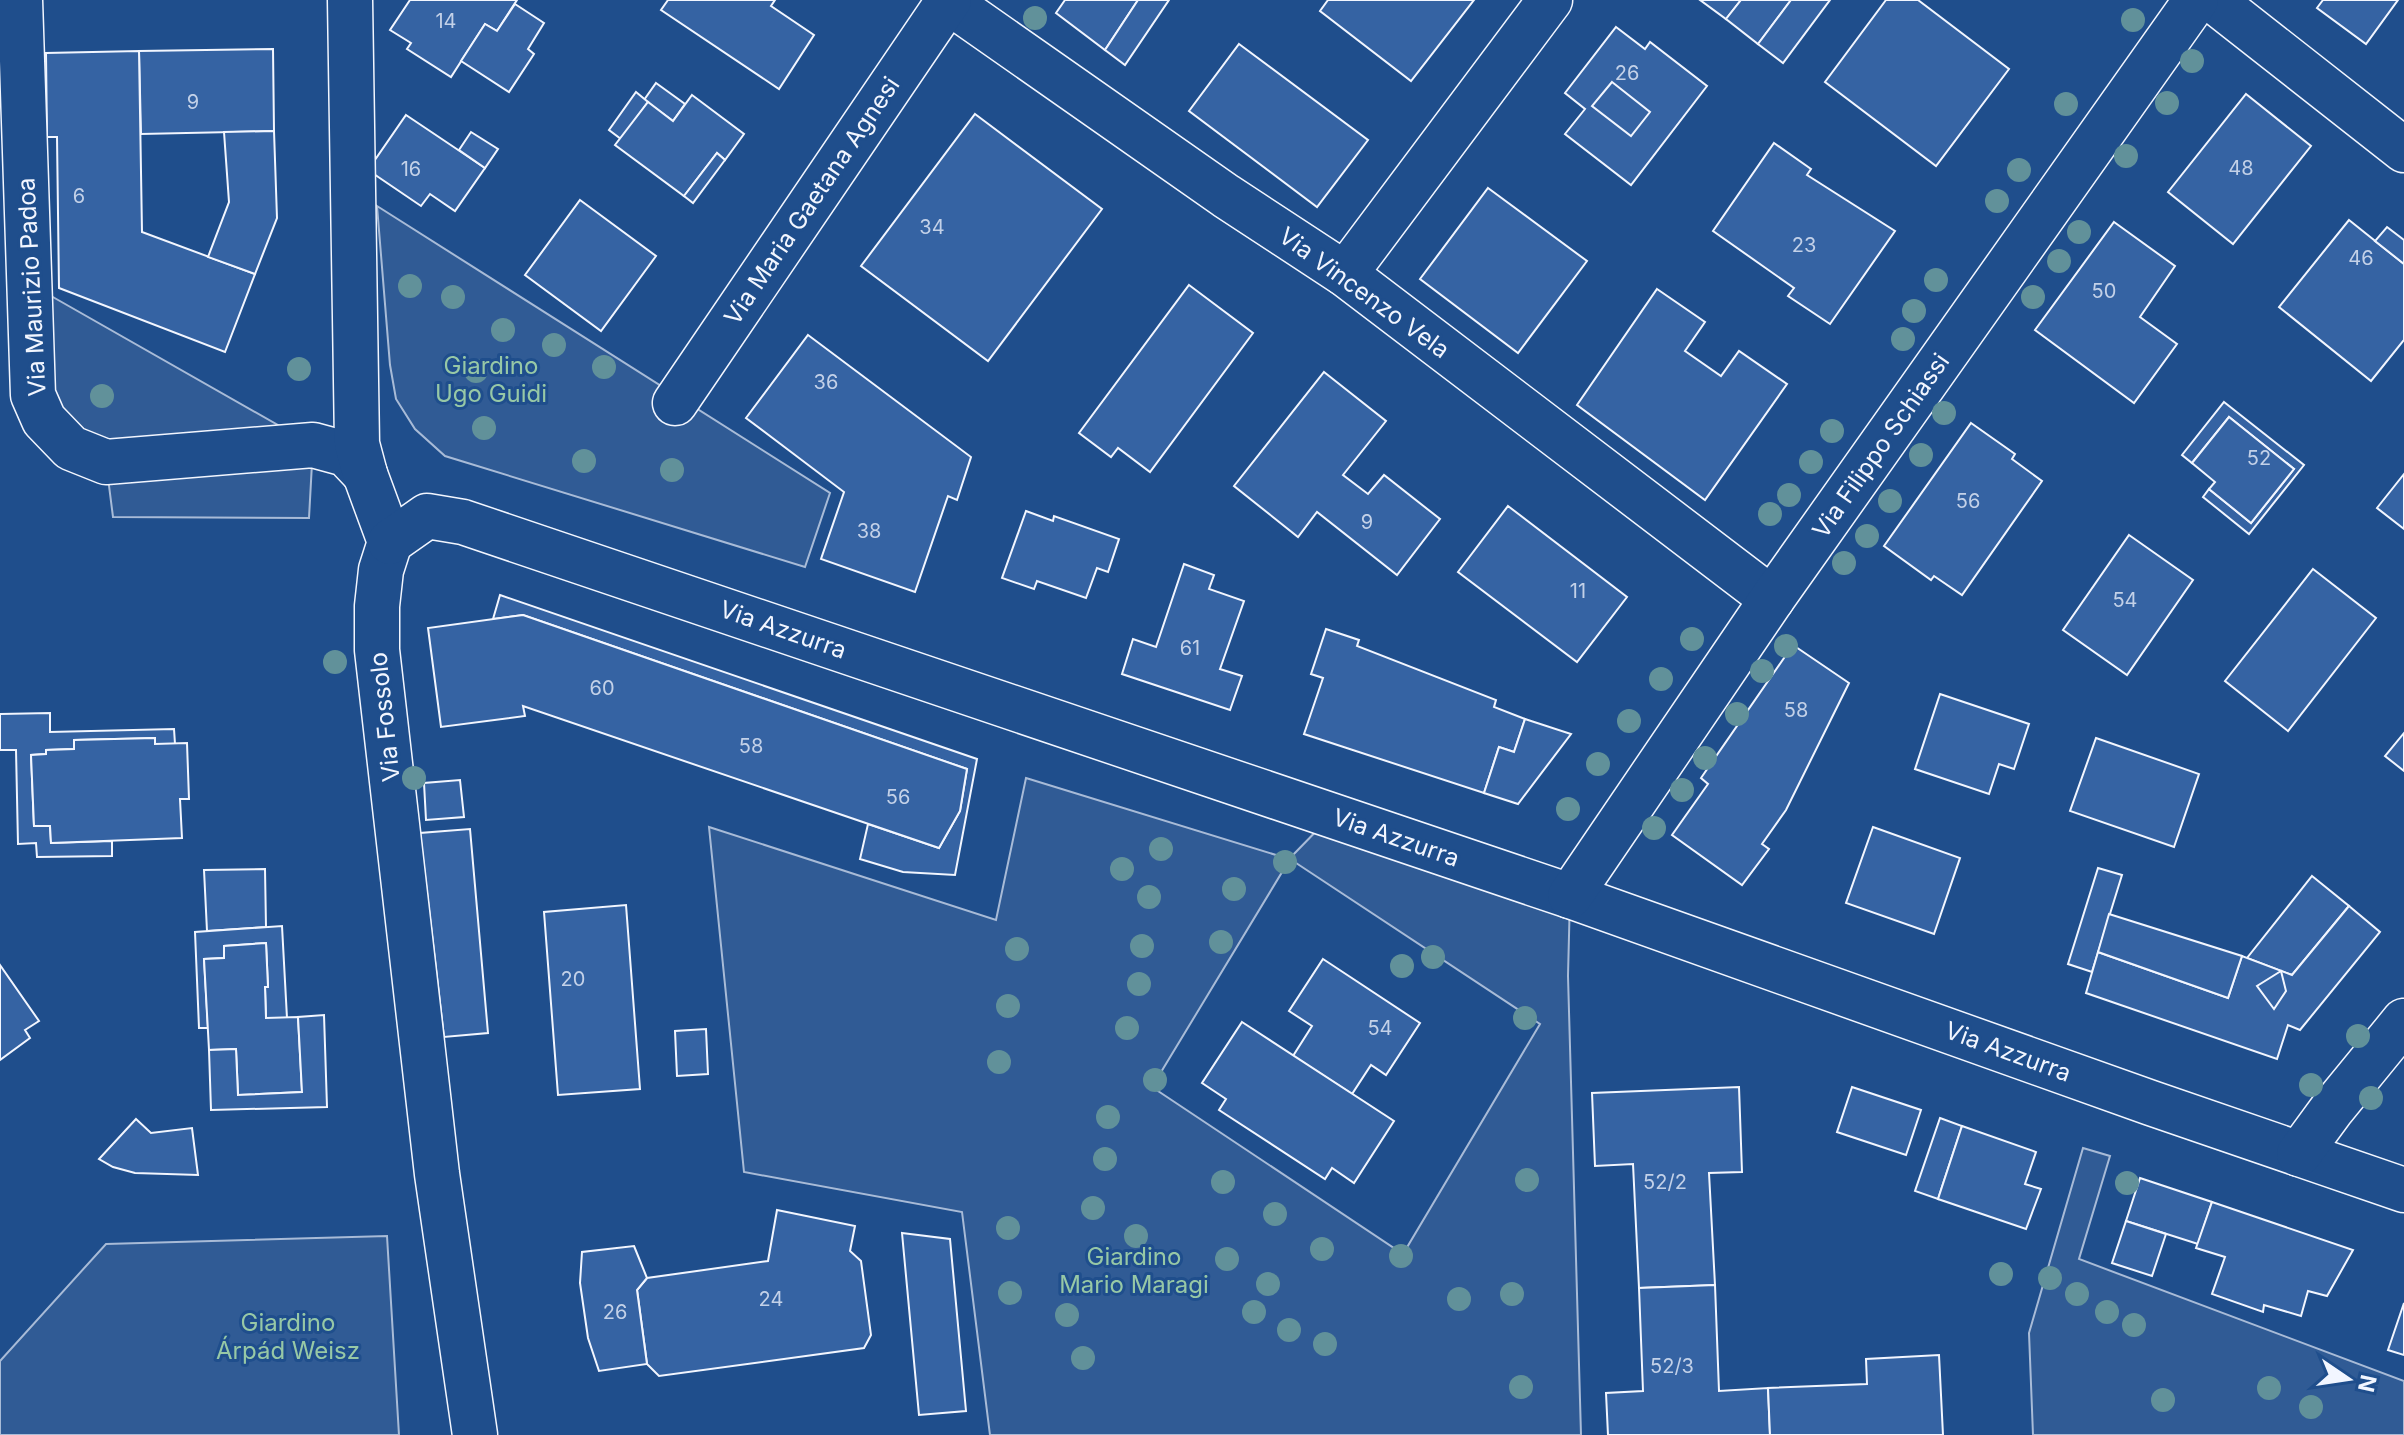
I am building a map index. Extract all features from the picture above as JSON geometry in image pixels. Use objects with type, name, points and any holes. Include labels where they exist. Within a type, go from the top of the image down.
[{"type":"street","name":"Via Maurizio Padoa","points":[[20,0],[33,395],[44,420],[71,448],[106,462],[313,445],[346,454],[365,474]]},
{"type":"street","points":[[350,0],[357,432],[365,474],[390,542]]},
{"type":"street","points":[[1345,274],[1550,0]]},
{"type":"street","name":"Via Filippo Schiassi","points":[[1570,896],[1772,599],[2196,0]]},
{"type":"street","points":[[2213,0],[2404,150]]},
{"type":"street","name":"Via Vincenzo Vela","points":[[948,1],[1226,196],[1345,274],[1772,599]]},
{"type":"street","name":"Via Maria Gaetana Agnesi","points":[[675,403],[948,1]]},
{"type":"street","name":"Via Azzurra","points":[[390,542],[427,516],[463,522],[1570,896],[2404,1190]]},
{"type":"street","name":"Via Fossolo","points":[[390,542],[381,570],[377,650],[437,1174],[475,1435]]},
{"type":"street","points":[[2299,1154],[2404,1021]]},
{"type":"shaded area","name":"Giardino Ugo Guidi","points":[[377,206],[830,493],[805,567],[445,456],[415,429],[396,399],[390,365]]},
{"type":"shaded area","points":[[30,284],[313,445],[309,518],[113,517],[106,462],[44,420]]},
{"type":"shaded area","name":"Giardino Mario Maragi","points":[[1026,778],[1289,859],[1331,816],[1570,896],[1568,976],[1581,1435],[990,1435],[962,1212],[744,1172],[709,827],[996,920]],"holes":[[[1290,859],[1540,1024],[1403,1254],[1152,1087]]]},
{"type":"shaded area","points":[[2083,1148],[2110,1156],[2079,1259],[2404,1381],[2404,1435],[2033,1435],[2029,1333]]},
{"type":"shaded area","name":"Giardino Árpád Weisz","points":[[387,1236],[399,1435],[0,1435],[0,1361],[106,1244]]},
{"type":"building","points":[[410,0],[517,0],[497,31],[485,24],[451,77],[407,49],[411,43],[390,30]]},
{"type":"building","points":[[668,0],[775,0],[771,6],[814,35],[779,89],[661,10]]},
{"type":"building","points":[[1065,0],[1138,0],[1105,50],[1056,13]]},
{"type":"building","points":[[1138,0],[1169,0],[1125,65],[1105,50]]},
{"type":"building","points":[[1328,0],[1474,0],[1411,81],[1320,11]]},
{"type":"building","points":[[1700,0],[1741,0],[1726,19]]},
{"type":"building","points":[[1741,0],[1791,0],[1758,44],[1726,19]]},
{"type":"building","points":[[1791,0],[1830,0],[1783,63],[1758,44]]},
{"type":"building","points":[[1886,0],[1918,0],[2009,69],[1936,166],[1825,82]]},
{"type":"building","points":[[2323,0],[2398,0],[2366,44],[2317,8]]},
{"type":"building","points":[[515,4],[544,23],[528,49],[534,54],[509,92],[461,61],[485,24],[497,31]]},
{"type":"building","points":[[1616,27],[1645,49],[1650,42],[1707,86],[1631,185],[1565,134],[1585,109],[1565,93]]},
{"type":"building","points":[[1239,44],[1368,140],[1317,207],[1189,111]]},
{"type":"building","points":[[273,49],[274,131],[141,134],[139,51]]},
{"type":"building","points":[[139,51],[142,232],[255,274],[225,352],[59,288],[57,137],[47,137],[46,53]]},
{"type":"building","points":[[1612,82],[1650,112],[1631,136],[1592,106]]},
{"type":"building","points":[[656,83],[685,104],[673,121],[644,100]]},
{"type":"building","points":[[636,92],[648,102],[621,139],[609,130]]},
{"type":"building","points":[[2246,94],[2311,146],[2233,244],[2168,192]]},
{"type":"building","points":[[692,95],[744,134],[725,160],[717,153],[684,196],[615,145],[648,102],[673,121]]},
{"type":"building","points":[[975,114],[1102,209],[988,361],[861,266]]},
{"type":"building","points":[[406,115],[485,168],[455,211],[430,194],[421,206],[368,170]]},
{"type":"building","points":[[274,131],[277,218],[255,274],[208,257],[229,202],[224,132]]},
{"type":"building","points":[[471,132],[498,149],[485,168],[459,150]]},
{"type":"building","points":[[1774,143],[1811,169],[1807,175],[1895,231],[1830,324],[1788,296],[1794,288],[1713,231]]},
{"type":"building","points":[[717,153],[725,160],[693,203],[684,196]]},
{"type":"building","points":[[1488,188],[1587,261],[1518,353],[1420,279]]},
{"type":"building","points":[[580,200],[656,256],[601,331],[525,275]]},
{"type":"building","points":[[2349,220],[2404,264],[2404,340],[2371,381],[2279,307]]},
{"type":"building","points":[[2114,222],[2175,266],[2140,317],[2177,344],[2134,403],[2035,330]]},
{"type":"building","points":[[2387,227],[2404,240],[2404,264],[2375,241]]},
{"type":"building","points":[[1189,285],[1253,333],[1150,472],[1118,448],[1111,457],[1079,433]]},
{"type":"building","points":[[1657,289],[1705,322],[1685,351],[1721,376],[1739,351],[1787,384],[1705,500],[1577,405]]},
{"type":"building","points":[[808,335],[971,457],[957,500],[948,496],[915,592],[821,559],[844,492],[746,418]]},
{"type":"building","points":[[1324,372],[1386,421],[1343,475],[1368,494],[1384,475],[1440,519],[1397,575],[1317,512],[1298,537],[1234,486]]},
{"type":"building","points":[[2224,402],[2304,465],[2249,534],[2203,497],[2209,489],[2251,523],[2294,469],[2229,417],[2192,463],[2182,455]]},
{"type":"building","points":[[2229,417],[2294,469],[2251,523],[2209,489],[2215,482],[2192,463]]},
{"type":"building","points":[[1971,423],[2015,454],[2012,459],[2042,481],[1962,595],[1934,576],[1931,580],[1884,546]]},
{"type":"building","points":[[2404,474],[2404,529],[2377,508]]},
{"type":"building","points":[[1508,506],[1627,597],[1577,662],[1458,572]]},
{"type":"building","points":[[1026,511],[1053,521],[1054,516],[1119,539],[1108,572],[1097,568],[1086,598],[1037,581],[1034,589],[1002,578]]},
{"type":"building","points":[[2129,535],[2193,580],[2127,675],[2063,630]]},
{"type":"building","points":[[1184,564],[1214,575],[1209,589],[1244,601],[1220,669],[1242,676],[1230,710],[1122,674],[1133,639],[1156,647]]},
{"type":"building","points":[[2313,569],[2376,618],[2288,731],[2225,681]]},
{"type":"building","points":[[500,595],[977,759],[955,875],[903,872],[860,859],[868,824],[939,848],[960,811],[967,769],[523,615],[493,619]]},
{"type":"building","points":[[523,615],[967,769],[960,811],[939,848],[523,706],[525,716],[441,727],[428,628]]},
{"type":"building","points":[[1326,629],[1359,640],[1357,646],[1496,700],[1494,707],[1525,719],[1514,752],[1499,747],[1484,793],[1304,734],[1323,678],[1311,674]]},
{"type":"building","points":[[1793,645],[1849,683],[1786,810],[1762,844],[1769,849],[1742,885],[1672,835],[1708,784],[1701,778]]},
{"type":"building","points":[[1940,694],[2029,724],[2014,769],[1999,764],[1989,794],[1915,769]]},
{"type":"building","points":[[50,713],[50,732],[174,729],[175,744],[155,744],[155,738],[74,740],[74,749],[46,750],[46,754],[31,755],[34,826],[50,826],[51,843],[112,841],[112,856],[37,857],[36,843],[18,844],[16,750],[0,750],[0,714]]},
{"type":"building","points":[[1525,719],[1571,734],[1518,804],[1484,793],[1499,747],[1514,752]]},
{"type":"building","points":[[2404,733],[2404,771],[2385,756]]},
{"type":"building","points":[[155,738],[155,744],[187,743],[189,799],[180,799],[182,838],[51,843],[50,826],[34,826],[31,755],[46,754],[46,750],[74,749],[74,740]]},
{"type":"building","points":[[2096,738],[2199,774],[2174,847],[2070,811]]},
{"type":"building","points":[[460,780],[464,817],[426,820],[424,783]]},
{"type":"building","points":[[1873,827],[1960,858],[1934,934],[1846,903]]},
{"type":"building","points":[[470,829],[488,1033],[444,1037],[420,833]]},
{"type":"building","points":[[2098,868],[2122,875],[2092,972],[2068,964]]},
{"type":"building","points":[[265,869],[266,927],[207,931],[204,870]]},
{"type":"building","points":[[2312,876],[2349,906],[2292,975],[2247,958]]},
{"type":"building","points":[[626,905],[640,1089],[558,1095],[544,912]]},
{"type":"building","points":[[2349,906],[2380,932],[2300,1030],[2288,1025],[2277,1059],[2086,993],[2098,952],[2228,998],[2242,956],[2292,975]]},
{"type":"building","points":[[2109,914],[2242,956],[2228,998],[2098,952]]},
{"type":"building","points":[[282,926],[287,1018],[266,1018],[266,943],[224,946],[224,958],[204,959],[208,1028],[199,1028],[195,932]]},
{"type":"building","points":[[266,943],[266,1018],[298,1017],[302,1092],[238,1095],[236,1049],[209,1050],[204,959],[224,958],[224,946]]},
{"type":"building","points":[[1323,959],[1420,1023],[1386,1075],[1371,1065],[1352,1094],[1293,1056],[1312,1026],[1289,1011]]},
{"type":"building","points":[[0,965],[39,1021],[25,1030],[30,1038],[0,1060]]},
{"type":"building","points":[[2281,971],[2286,991],[2274,1009],[2257,986]]},
{"type":"building","points":[[324,1015],[327,1107],[211,1110],[209,1050],[236,1049],[238,1095],[302,1092],[298,1017]]},
{"type":"building","points":[[1242,1022],[1394,1121],[1354,1183],[1332,1168],[1325,1179],[1219,1110],[1226,1099],[1202,1083]]},
{"type":"building","points":[[706,1029],[708,1074],[677,1076],[675,1031]]},
{"type":"building","points":[[1739,1087],[1742,1172],[1709,1173],[1715,1285],[1639,1288],[1633,1164],[1595,1166],[1592,1093]]},
{"type":"building","points":[[1852,1087],[1921,1110],[1906,1155],[1837,1132]]},
{"type":"building","points":[[1940,1118],[1962,1126],[1938,1199],[1915,1191]]},
{"type":"building","points":[[136,1119],[151,1133],[192,1128],[198,1175],[135,1173],[99,1159]]},
{"type":"building","points":[[1962,1126],[2036,1152],[2025,1184],[2041,1189],[2026,1229],[1938,1199]]},
{"type":"building","points":[[2140,1178],[2212,1202],[2198,1244],[2126,1221]]},
{"type":"building","points":[[2212,1202],[2353,1250],[2327,1296],[2308,1291],[2301,1316],[2264,1305],[2263,1312],[2212,1294],[2225,1257],[2196,1248]]},
{"type":"building","points":[[777,1210],[855,1226],[850,1251],[861,1261],[871,1335],[864,1348],[659,1376],[647,1364],[637,1290],[647,1278],[768,1261]]},
{"type":"building","points":[[2126,1221],[2166,1234],[2152,1276],[2112,1263]]},
{"type":"building","points":[[902,1233],[950,1239],[966,1411],[919,1415]]},
{"type":"building","points":[[634,1246],[647,1278],[637,1290],[647,1364],[599,1371],[588,1338],[580,1283],[582,1252]]},
{"type":"building","points":[[1715,1285],[1719,1391],[1768,1388],[1770,1435],[1608,1435],[1606,1393],[1643,1391],[1639,1288]]},
{"type":"building","points":[[2404,1303],[2404,1355],[2388,1350]]},
{"type":"building","points":[[1939,1355],[1943,1435],[1770,1435],[1768,1388],[1867,1384],[1866,1359]]}]
